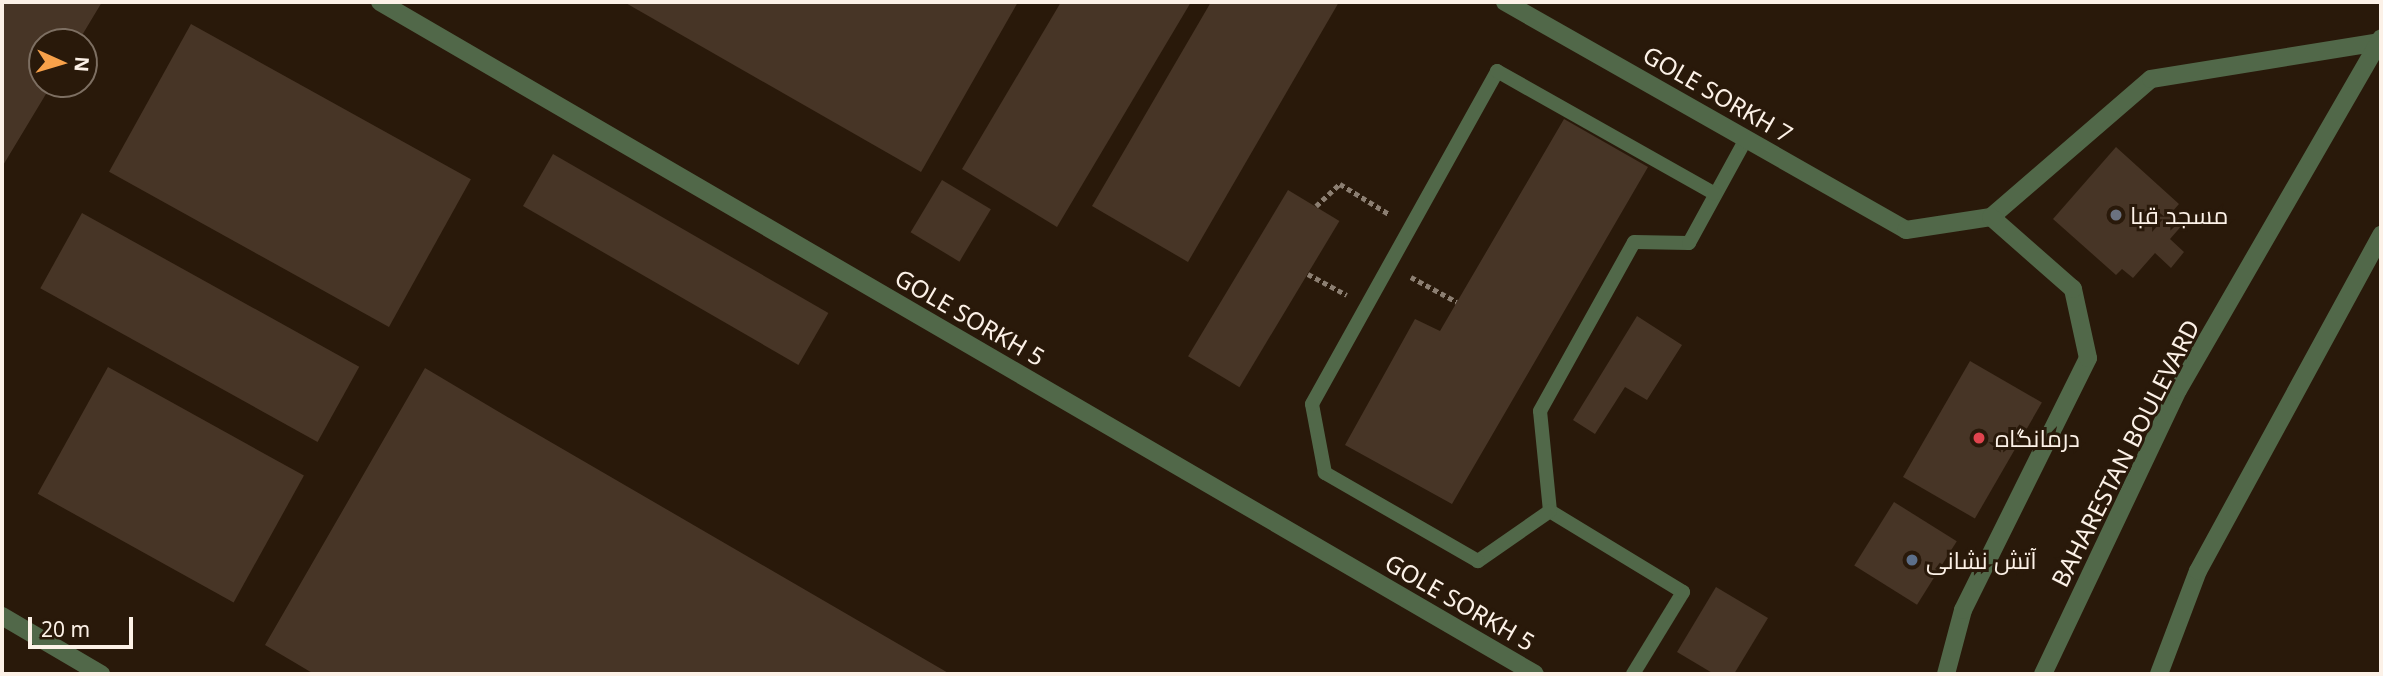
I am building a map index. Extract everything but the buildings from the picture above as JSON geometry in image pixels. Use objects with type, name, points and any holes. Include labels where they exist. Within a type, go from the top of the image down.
[{"type":"street","name":"GOLE SORKH 5","points":[[380,2],[1535,674]]},
{"type":"street","name":"GOLE SORKH 7","points":[[1505,2],[1906,230],[1991,217]]},
{"type":"street","points":[[1946,674],[1963,610],[2088,358],[2073,289],[1991,217],[2151,79],[2380,40]]},
{"type":"street","name":"BAHARESTAN BOULEVARD","points":[[2043,674],[2178,390],[2380,40]]},
{"type":"street","points":[[2159,674],[2198,571],[2381,235]]},
{"type":"street","points":[[2,616],[102,674]]},
{"type":"lane","points":[[1550,511],[1478,561],[1325,473],[1312,404],[1497,71],[1715,194]]},
{"type":"lane","points":[[1550,511],[1539,411],[1634,242],[1689,243],[1746,139]]},
{"type":"lane","points":[[1550,511],[1683,592],[1633,674]]},
{"type":"path","points":[[1315,206],[1340,184],[1410,226]]},
{"type":"path","points":[[1389,265],[1457,302]]},
{"type":"path","points":[[1308,274],[1366,305]]},
{"type":"place","name":"مسجد قبا","points":[[2116,215]]},
{"type":"place","name":"درمانگاه","points":[[1979,438]]},
{"type":"place","name":"آتش نشانی","points":[[1912,560]]}]
